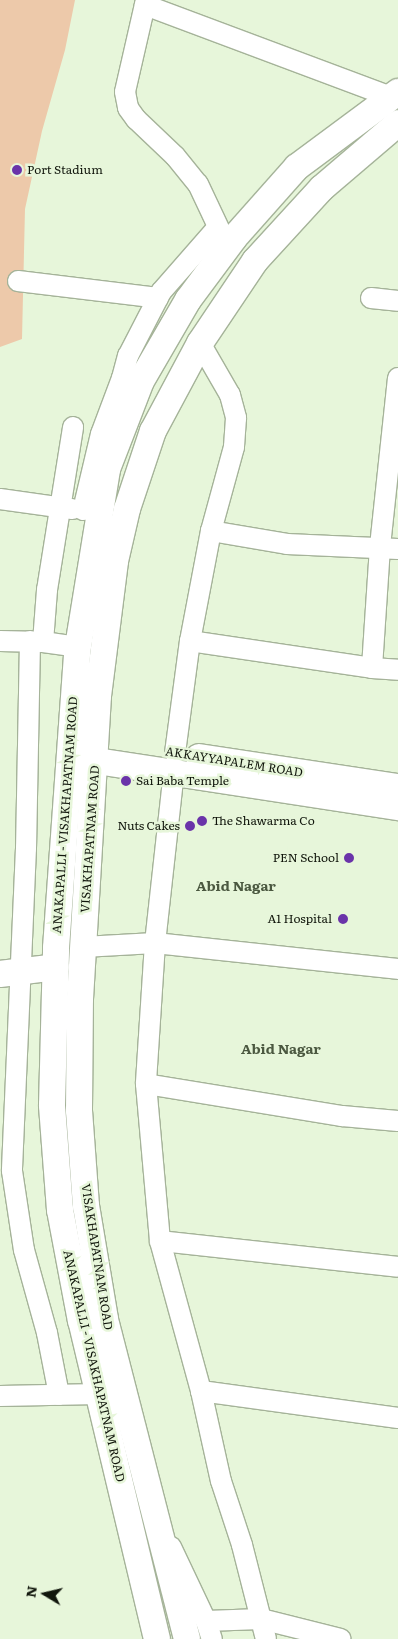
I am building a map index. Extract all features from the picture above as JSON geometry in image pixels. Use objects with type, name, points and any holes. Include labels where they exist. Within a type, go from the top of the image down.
[{"type":"main road","name":"ANAKAPALLI - VISAKHAPATNAM ROAD","points":[[157,1639],[81,1321],[60,1210],[52,1105],[56,967],[70,748],[91,511],[141,381],[223,236],[297,167],[394,95]]},
{"type":"main road","name":"VISAKHAPATNAM ROAD","points":[[187,1639],[105,1319],[86,1206],[79,1110],[83,947],[89,876],[98,696],[115,561],[127,509],[152,431],[200,343],[254,260],[322,188],[398,123]]},
{"type":"main road","name":"AKKAYYAPALEM ROAD","points":[[70,748],[175,762],[398,787]]},
{"type":"main road","points":[[175,762],[398,807]]},
{"type":"main road","points":[[10,973],[56,967]]},
{"type":"street","points":[[0,500],[91,511],[101,434],[122,378],[128,356],[158,298],[223,236],[198,184],[175,156],[136,119],[128,108],[125,92],[146,3],[394,95]]},
{"type":"street","points":[[18,281],[158,298]]},
{"type":"street","points":[[371,298],[398,301]]},
{"type":"street","points":[[200,343],[230,394],[236,418],[234,447],[211,531],[190,641],[155,943],[146,1084],[160,1241],[200,1391],[221,1481],[242,1545],[266,1639]]},
{"type":"street","points":[[372,668],[389,548],[398,378]]},
{"type":"street","points":[[59,1395],[48,1333],[24,1250],[12,1171],[10,973],[26,848],[36,642],[47,590],[73,427]]},
{"type":"street","points":[[211,531],[287,544],[389,548]]},
{"type":"street","points":[[190,641],[372,668],[398,670]]},
{"type":"street","points":[[0,642],[36,642],[78,647]]},
{"type":"street","points":[[83,947],[155,943],[398,969]]},
{"type":"street","points":[[146,1084],[342,1116],[398,1121]]},
{"type":"street","points":[[160,1241],[398,1267]]},
{"type":"street","points":[[200,1391],[398,1418]]},
{"type":"street","points":[[0,1396],[99,1394]]},
{"type":"street","points":[[155,1515],[209,1630],[261,1619],[341,1639]]},
{"type":"shaded area","name":"Port Stadium","points":[[0,0],[75,0],[65,50],[42,131],[25,209],[22,339],[0,347]]},
{"type":"place","name":"Port Stadium","points":[[17,170]]},
{"type":"place","name":"Sai Baba Temple","points":[[126,781]]},
{"type":"place","name":"The Shawarma Co","points":[[202,821]]},
{"type":"place","name":"Nuts Cakes","points":[[190,826]]},
{"type":"place","name":"PEN School","points":[[349,858]]},
{"type":"place","name":"A1 Hospital","points":[[343,919]]},
{"type":"district","name":"Abid Nagar","points":[[236,885]]},
{"type":"district","name":"Abid Nagar","points":[[281,1048]]}]
